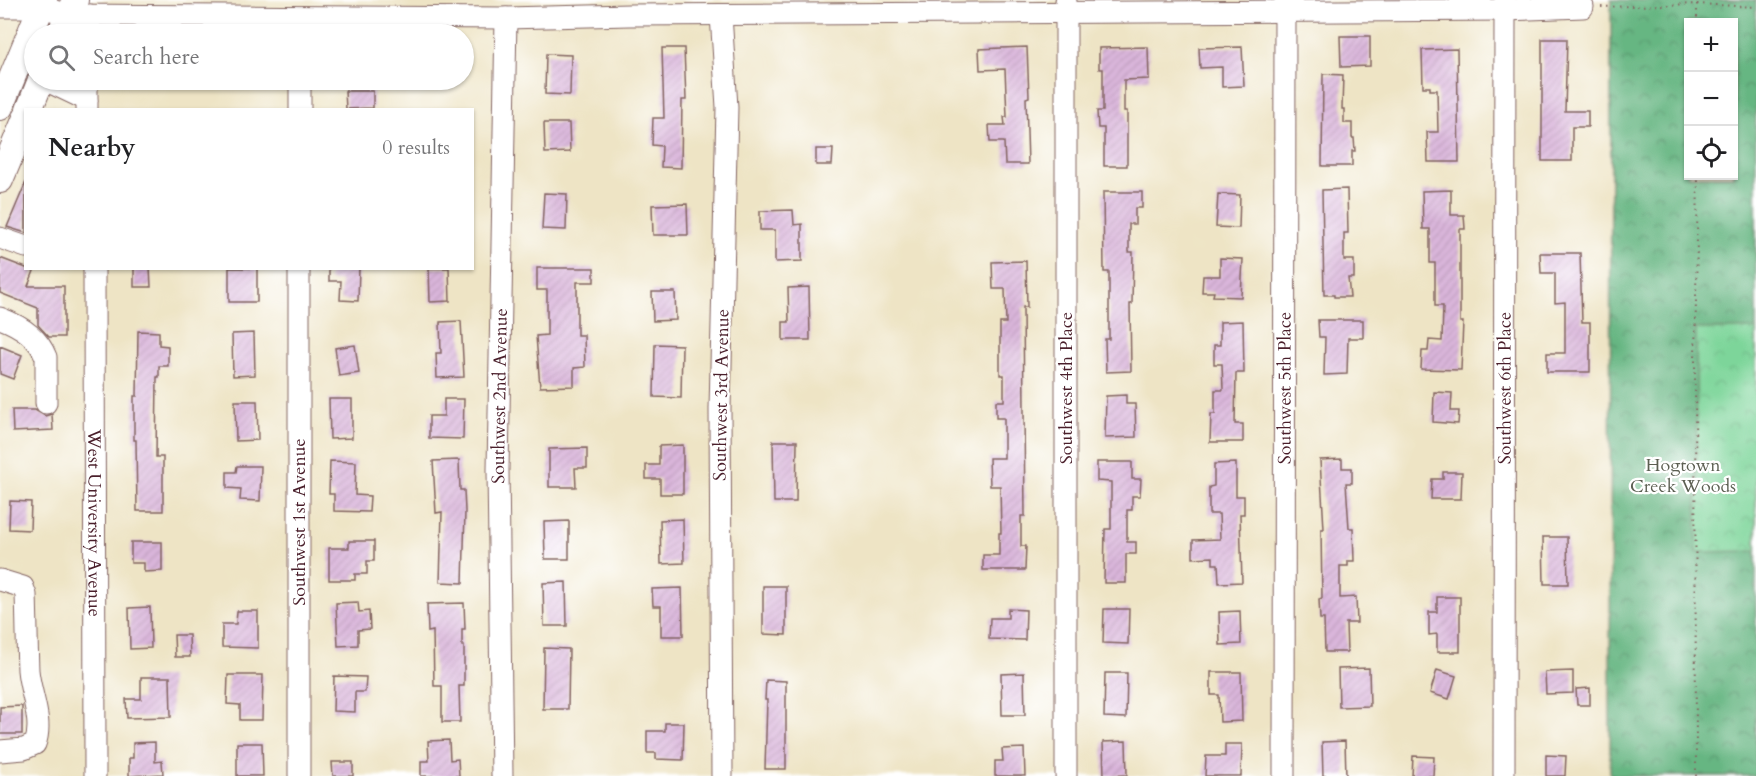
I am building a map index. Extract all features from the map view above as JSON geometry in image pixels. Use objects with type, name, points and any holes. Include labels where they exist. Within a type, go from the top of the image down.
[{"type":"main road","points":[[35,24],[43,4]]},
{"type":"main road","points":[[0,107],[24,50]]},
{"type":"main road","points":[[30,108],[38,90]]},
{"type":"main road","points":[[0,180],[20,149],[24,128]]},
{"type":"street","points":[[0,7],[43,4],[76,20],[129,15],[269,24]]},
{"type":"street","points":[[352,24],[506,18],[629,8],[721,15],[849,8],[1505,5],[1583,7]]},
{"type":"street","name":"Southwest 6th Place","points":[[1504,776],[1505,5]]},
{"type":"street","name":"Southwest 5th Place","points":[[1284,776],[1286,6]]},
{"type":"street","name":"Southwest 4th Place","points":[[1066,7],[1066,776]]},
{"type":"street","name":"Southwest 3rd Avenue","points":[[721,15],[728,107],[720,409],[722,776]]},
{"type":"street","name":"Southwest 2nd Avenue","points":[[502,776],[498,470],[506,18]]},
{"type":"street","points":[[70,90],[87,96]]},
{"type":"street","points":[[300,90],[300,108]]},
{"type":"street","points":[[0,237],[24,246]]},
{"type":"street","name":"West University Avenue","points":[[94,270],[95,776]]},
{"type":"street","name":"Southwest 1st Avenue","points":[[299,270],[299,776]]},
{"type":"street","points":[[0,318],[22,327],[44,351],[46,403]]},
{"type":"street","points":[[0,580],[22,587],[26,595],[28,672],[38,736],[35,744],[24,749],[0,752]]},
{"type":"path","points":[[1697,4],[1697,18]]},
{"type":"path","points":[[1583,7],[1697,4],[1756,7]]},
{"type":"path","points":[[1696,776],[1695,359],[1698,180]]},
{"type":"green space","name":"Hogtown Creek Woods","points":[[1611,0],[1756,0],[1756,776],[1610,776]]},
{"type":"green space","points":[[1696,329],[1756,329],[1756,551],[1697,552]]},
{"type":"building","points":[[1340,36],[1370,36],[1370,66],[1341,67]]},
{"type":"building","points":[[1542,39],[1567,39],[1565,111],[1588,111],[1588,127],[1572,127],[1572,161],[1542,161]]},
{"type":"building","points":[[1027,47],[1028,164],[1005,164],[1004,142],[990,142],[989,125],[1005,125],[1004,117],[1007,117],[1005,69],[980,70],[979,49]]},
{"type":"building","points":[[1148,47],[1149,79],[1124,80],[1124,111],[1127,111],[1127,166],[1104,166],[1104,128],[1098,128],[1097,111],[1103,111],[1103,69],[1099,69],[1099,48]]},
{"type":"building","points":[[1242,47],[1244,86],[1222,87],[1222,67],[1200,68],[1199,48]]},
{"type":"building","points":[[662,48],[684,48],[686,100],[682,100],[681,168],[661,167],[662,146],[652,145],[653,118],[664,118]]},
{"type":"building","points":[[1457,49],[1459,162],[1428,162],[1427,132],[1438,132],[1437,90],[1423,87],[1422,50]]},
{"type":"building","points":[[546,54],[571,55],[570,95],[545,94]]},
{"type":"building","points":[[1323,74],[1343,75],[1344,123],[1352,123],[1352,138],[1354,138],[1355,151],[1352,151],[1352,166],[1322,166]]},
{"type":"building","points":[[345,91],[373,91],[373,108],[346,108]]},
{"type":"building","points":[[544,123],[569,123],[570,152],[545,153]]},
{"type":"building","points":[[816,149],[833,149],[832,165],[816,165]]},
{"type":"building","points":[[24,187],[24,232],[7,227]]},
{"type":"building","points":[[1347,189],[1348,233],[1344,233],[1344,260],[1354,260],[1354,278],[1348,278],[1350,297],[1334,297],[1334,295],[1324,295],[1322,190]]},
{"type":"building","points":[[1451,190],[1451,215],[1464,215],[1465,229],[1460,229],[1460,322],[1463,322],[1461,370],[1421,369],[1422,351],[1428,351],[1429,340],[1442,341],[1443,306],[1435,306],[1435,263],[1430,263],[1430,229],[1423,229],[1422,191]]},
{"type":"building","points":[[1103,192],[1142,192],[1142,208],[1135,208],[1135,224],[1129,224],[1129,252],[1133,252],[1132,304],[1130,304],[1131,371],[1106,372],[1105,339],[1109,339],[1109,272],[1104,272]]},
{"type":"building","points":[[544,193],[567,194],[566,230],[542,229]]},
{"type":"building","points":[[1218,194],[1240,195],[1239,228],[1216,227]]},
{"type":"building","points":[[687,204],[688,235],[653,235],[652,205]]},
{"type":"building","points":[[793,210],[794,225],[802,224],[802,261],[775,262],[775,230],[760,230],[760,211]]},
{"type":"building","points":[[1540,253],[1580,253],[1582,322],[1590,322],[1590,372],[1547,372],[1547,353],[1565,353],[1565,302],[1555,303],[1555,273],[1541,273]]},
{"type":"building","points":[[0,258],[24,267],[24,270],[34,271],[28,286],[64,286],[64,337],[49,337],[38,325],[38,308],[0,293]]},
{"type":"building","points":[[1220,258],[1243,259],[1241,297],[1213,296],[1214,292],[1202,292],[1203,276],[1220,276]]},
{"type":"building","points":[[1026,261],[1027,307],[1023,307],[1025,516],[1021,516],[1021,546],[1026,546],[1025,570],[983,570],[983,555],[999,555],[999,533],[1001,533],[1000,486],[990,486],[989,458],[1004,458],[1004,418],[996,418],[996,401],[1004,401],[1004,375],[1000,375],[1000,323],[1006,323],[1005,289],[993,289],[992,262]]},
{"type":"building","points":[[537,268],[594,268],[594,282],[577,282],[577,335],[584,335],[585,367],[574,368],[574,386],[540,387],[536,336],[547,335],[547,290],[537,290]]},
{"type":"building","points":[[134,270],[150,270],[151,287],[134,287]]},
{"type":"building","points":[[229,270],[257,270],[257,302],[229,302]]},
{"type":"building","points":[[329,270],[359,270],[358,301],[340,300],[341,281],[329,281]]},
{"type":"building","points":[[429,270],[449,270],[450,301],[430,302]]},
{"type":"building","points":[[809,287],[810,340],[783,340],[783,322],[789,322],[788,288]]},
{"type":"building","points":[[652,292],[675,292],[676,320],[653,321]]},
{"type":"building","points":[[1318,320],[1363,320],[1363,338],[1348,338],[1347,374],[1324,375],[1325,337],[1319,337]]},
{"type":"building","points":[[461,321],[464,377],[437,378],[436,353],[441,353],[440,322]]},
{"type":"building","points":[[1243,321],[1244,373],[1236,373],[1235,424],[1243,424],[1243,442],[1210,442],[1211,414],[1215,414],[1215,390],[1223,390],[1222,364],[1214,364],[1214,345],[1220,345],[1220,322]]},
{"type":"building","points":[[138,331],[159,332],[159,345],[168,346],[168,366],[159,366],[159,377],[157,377],[156,457],[163,457],[163,511],[137,511],[134,396],[137,396]]},
{"type":"building","points":[[254,333],[255,375],[233,376],[232,334]]},
{"type":"building","points":[[655,344],[682,345],[681,398],[654,397]]},
{"type":"building","points":[[355,345],[359,373],[339,376],[335,348]]},
{"type":"building","points":[[0,346],[22,355],[13,379],[0,374]]},
{"type":"building","points":[[1434,392],[1452,393],[1451,411],[1459,411],[1458,424],[1433,422]]},
{"type":"building","points":[[1126,395],[1126,404],[1135,404],[1136,437],[1105,438],[1106,396]]},
{"type":"building","points":[[329,399],[352,399],[352,438],[330,439]]},
{"type":"building","points":[[444,399],[464,399],[463,439],[429,438],[429,416],[444,416]]},
{"type":"building","points":[[235,401],[257,401],[258,440],[236,441]]},
{"type":"building","points":[[12,410],[35,410],[45,416],[52,414],[53,430],[13,432]]},
{"type":"building","points":[[773,441],[797,441],[796,502],[774,502]]},
{"type":"building","points":[[683,445],[683,494],[660,494],[660,479],[646,479],[646,465],[659,465],[659,446]]},
{"type":"building","points":[[587,448],[587,468],[575,468],[576,487],[549,487],[549,449]]},
{"type":"building","points":[[1342,459],[1342,468],[1352,468],[1352,483],[1346,483],[1349,528],[1353,528],[1354,561],[1348,561],[1348,566],[1340,566],[1340,598],[1356,597],[1357,623],[1346,623],[1347,652],[1325,652],[1324,619],[1320,619],[1319,599],[1322,598],[1321,529],[1324,529],[1320,460]]},
{"type":"building","points":[[459,460],[460,490],[464,490],[465,511],[463,583],[440,582],[442,512],[436,513],[433,461]]},
{"type":"building","points":[[330,461],[356,462],[355,495],[370,496],[369,512],[334,511],[334,494],[329,494]]},
{"type":"building","points":[[1097,462],[1132,462],[1132,479],[1141,479],[1140,496],[1132,496],[1132,510],[1127,510],[1127,542],[1136,542],[1136,554],[1126,554],[1126,583],[1104,583],[1105,529],[1111,529],[1111,482],[1097,481]]},
{"type":"building","points":[[1236,463],[1236,496],[1244,496],[1244,514],[1240,514],[1242,582],[1219,583],[1218,564],[1213,564],[1213,557],[1193,558],[1193,540],[1220,539],[1219,514],[1209,514],[1209,487],[1214,486],[1214,464]]},
{"type":"building","points":[[237,466],[261,466],[260,501],[240,500],[241,489],[227,488],[227,472],[236,472]]},
{"type":"building","points":[[1443,472],[1462,472],[1461,499],[1431,499],[1432,479],[1443,479]]},
{"type":"building","points":[[10,501],[31,502],[30,530],[9,529]]},
{"type":"building","points":[[683,519],[684,563],[661,564],[660,520]]},
{"type":"building","points":[[569,521],[569,559],[545,559],[544,522]]},
{"type":"building","points":[[1543,537],[1567,537],[1568,584],[1544,584]]},
{"type":"building","points":[[349,541],[374,541],[374,561],[367,561],[367,574],[355,574],[355,580],[329,580],[329,548],[349,548]]},
{"type":"building","points":[[131,542],[162,542],[162,571],[144,572],[144,563],[131,563]]},
{"type":"building","points":[[566,582],[567,626],[544,626],[543,583]]},
{"type":"building","points":[[763,586],[786,586],[786,635],[763,634]]},
{"type":"building","points":[[682,588],[683,636],[661,636],[661,606],[653,606],[652,589]]},
{"type":"building","points":[[1437,597],[1460,597],[1460,652],[1437,652],[1437,634],[1429,635],[1429,612],[1437,612]]},
{"type":"building","points":[[358,602],[359,612],[369,611],[370,629],[358,630],[358,645],[338,646],[336,603]]},
{"type":"building","points":[[464,603],[465,629],[462,629],[462,646],[464,646],[464,686],[459,686],[460,722],[442,722],[442,686],[434,686],[433,631],[428,632],[427,604]]},
{"type":"building","points":[[150,607],[151,648],[130,649],[129,608]]},
{"type":"building","points":[[1008,609],[1026,610],[1025,640],[989,639],[990,618],[1008,618]]},
{"type":"building","points":[[1104,609],[1129,609],[1128,644],[1103,643]]},
{"type":"building","points":[[237,611],[258,611],[258,648],[222,647],[222,624],[236,624]]},
{"type":"building","points":[[1240,611],[1241,644],[1220,645],[1219,612]]},
{"type":"building","points":[[174,635],[189,635],[190,657],[175,657]]},
{"type":"building","points":[[544,648],[569,649],[568,709],[543,709]]},
{"type":"building","points":[[1369,668],[1370,706],[1339,707],[1338,669]]},
{"type":"building","points":[[1437,670],[1456,676],[1449,699],[1430,693]]},
{"type":"building","points":[[1573,671],[1573,693],[1546,694],[1545,672]]},
{"type":"building","points":[[1211,672],[1241,672],[1242,721],[1220,722],[1219,695],[1211,695]]},
{"type":"building","points":[[1024,673],[1025,715],[1002,715],[1001,674]]},
{"type":"building","points":[[1105,673],[1127,673],[1126,718],[1104,717]]},
{"type":"building","points":[[228,675],[263,675],[262,720],[240,720],[240,705],[227,704]]},
{"type":"building","points":[[334,676],[366,677],[365,692],[355,692],[355,712],[333,711]]},
{"type":"building","points":[[141,677],[170,677],[171,717],[127,718],[126,699],[141,699]]},
{"type":"building","points":[[766,680],[786,681],[786,769],[765,769]]},
{"type":"building","points":[[1590,688],[1590,705],[1577,705],[1576,689]]},
{"type":"building","points":[[22,706],[22,734],[0,734],[0,707]]},
{"type":"building","points":[[665,723],[684,723],[683,760],[656,759],[656,753],[647,753],[647,731],[665,731]]},
{"type":"building","points":[[449,740],[450,760],[458,759],[459,776],[421,776],[421,761],[429,761],[428,741]]},
{"type":"building","points":[[1126,741],[1127,775],[1104,776],[1103,742]]},
{"type":"building","points":[[1345,741],[1346,776],[1323,776],[1322,742]]},
{"type":"building","points":[[155,742],[155,762],[162,761],[163,774],[129,776],[129,758],[133,758],[133,743]]},
{"type":"building","points":[[237,743],[262,743],[263,776],[237,776]]},
{"type":"building","points":[[1225,744],[1242,744],[1241,776],[1205,776],[1206,756],[1225,756]]},
{"type":"building","points":[[1024,748],[1025,776],[995,776],[995,761],[1003,761],[1002,749]]},
{"type":"building","points":[[1546,755],[1566,756],[1565,776],[1546,776]]},
{"type":"building","points":[[1413,756],[1434,757],[1433,776],[1412,776]]},
{"type":"building","points":[[332,762],[353,762],[353,776],[333,776]]}]
